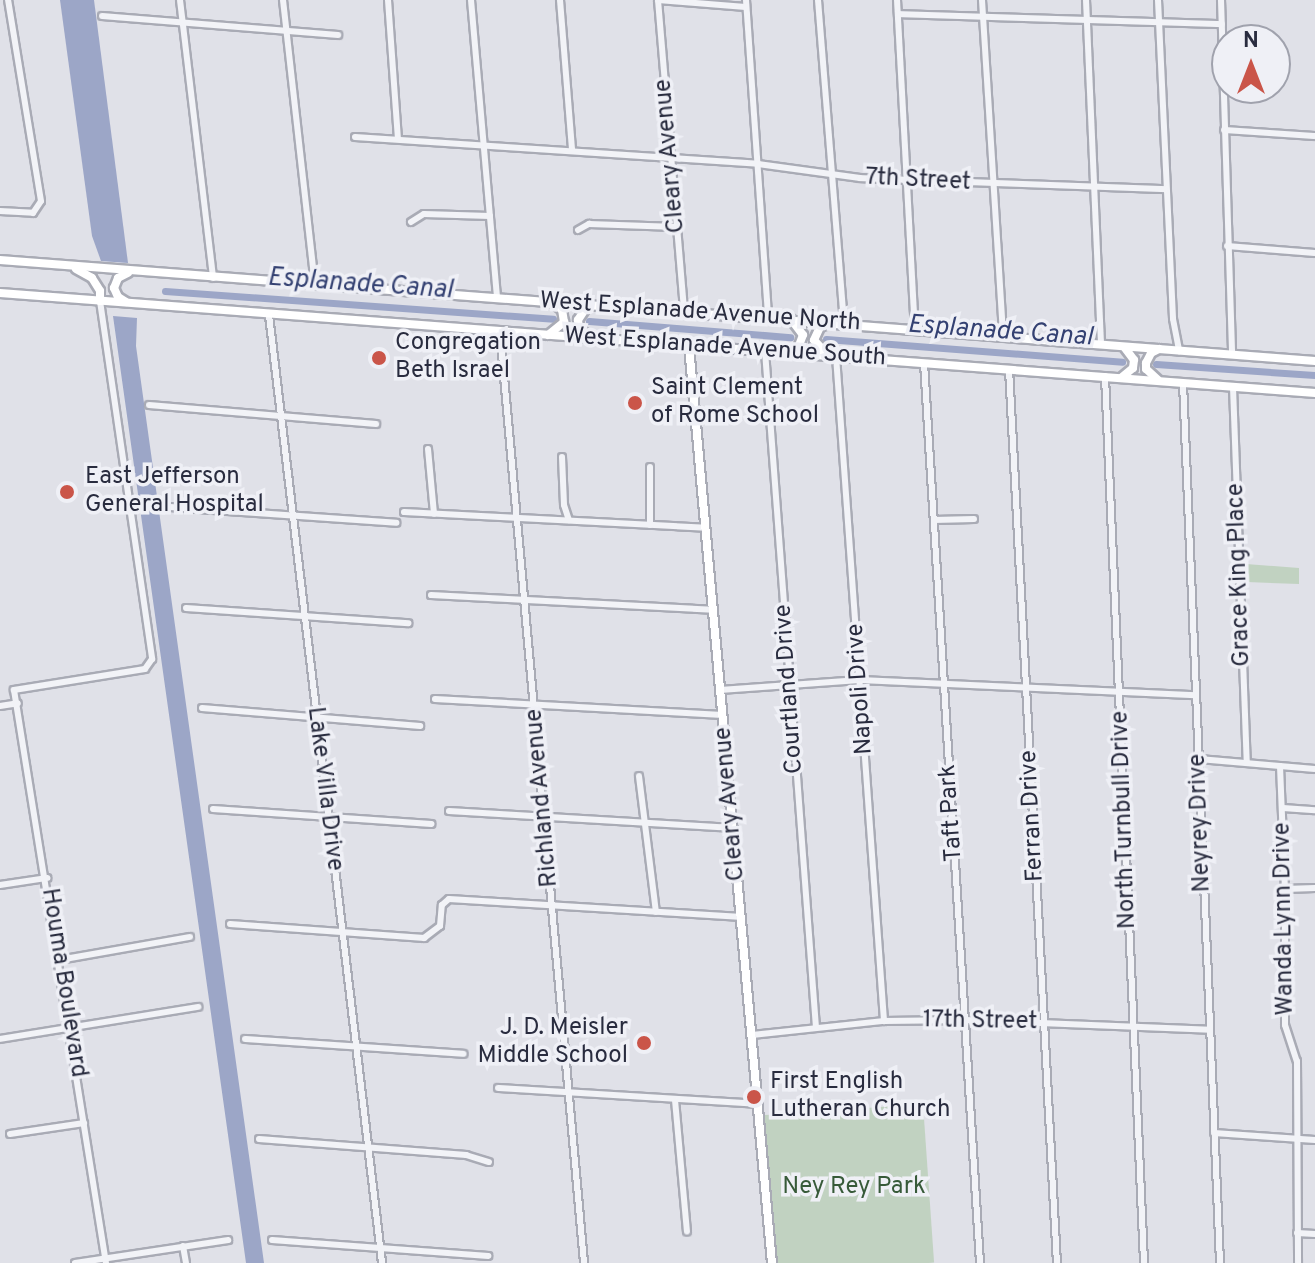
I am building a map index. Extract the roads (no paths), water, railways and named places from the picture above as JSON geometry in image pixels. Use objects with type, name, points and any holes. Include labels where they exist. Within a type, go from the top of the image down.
[{"type":"main road","name":"West Esplanade Avenue North","points":[[1,260],[1315,361]]},
{"type":"main road","points":[[71,266],[92,278],[100,291],[100,301]]},
{"type":"main road","points":[[131,304],[118,297],[114,288],[122,274],[133,272]]},
{"type":"main road","name":"West Esplanade Avenue South","points":[[0,293],[1315,393]]},
{"type":"main road","points":[[548,335],[564,322],[562,310],[551,301]]},
{"type":"main road","points":[[589,304],[578,320],[579,328],[590,338]]},
{"type":"main road","points":[[786,353],[798,348],[803,335],[791,319]]},
{"type":"main road","points":[[833,323],[820,327],[814,340],[819,350],[833,356]]},
{"type":"main road","name":"Cleary Avenue","points":[[689,346],[772,1263]]},
{"type":"main road","points":[[1117,377],[1129,372],[1134,360],[1130,351],[1121,346]]},
{"type":"main road","points":[[1159,348],[1151,353],[1146,363],[1146,369],[1159,381]]},
{"type":"street","points":[[0,211],[35,211],[41,201],[8,0]]},
{"type":"street","points":[[180,0],[213,278]]},
{"type":"street","points":[[283,0],[315,284]]},
{"type":"street","points":[[388,0],[398,139]]},
{"type":"street","points":[[471,0],[497,298]]},
{"type":"street","points":[[560,0],[572,150]]},
{"type":"street","points":[[658,0],[746,4],[768,318]]},
{"type":"street","name":"Cleary Avenue","points":[[658,0],[684,311]]},
{"type":"street","points":[[818,0],[844,323]]},
{"type":"street","points":[[897,0],[915,329]]},
{"type":"street","points":[[982,0],[1003,336]]},
{"type":"street","points":[[1086,0],[1101,344]]},
{"type":"street","points":[[1158,0],[1165,189],[1173,319],[1179,351]]},
{"type":"street","points":[[898,14],[1222,24],[1221,0]]},
{"type":"street","points":[[102,16],[338,35]]},
{"type":"street","points":[[1224,104],[1232,355]]},
{"type":"street","points":[[1224,130],[1315,136]]},
{"type":"street","name":"7th Street","points":[[355,137],[484,143],[758,164],[833,175],[909,181],[1165,189]]},
{"type":"street","points":[[411,222],[424,214],[490,216]]},
{"type":"street","points":[[578,230],[589,224],[677,227]]},
{"type":"street","points":[[1227,246],[1315,253]]},
{"type":"street","points":[[0,706],[18,703],[14,690],[145,669],[152,659],[100,301]]},
{"type":"street","name":"Lake Villa Drive","points":[[269,315],[314,717],[329,817],[382,1263]]},
{"type":"street","name":"Richland Avenue","points":[[500,332],[584,1263]]},
{"type":"street","name":"Courtland Drive","points":[[765,351],[816,1027]]},
{"type":"street","name":"Napoli Drive","points":[[833,356],[884,1021]]},
{"type":"street","name":"Taft Park","points":[[924,363],[980,1263]]},
{"type":"street","name":"Ferran Drive","points":[[1009,369],[1057,1263]]},
{"type":"street","name":"North Turnbull Drive","points":[[1105,376],[1144,1263]]},
{"type":"street","name":"Neyrey Drive","points":[[1183,383],[1220,1263]]},
{"type":"street","name":"Grace King Place","points":[[1233,387],[1247,763]]},
{"type":"street","points":[[149,405],[376,424]]},
{"type":"street","points":[[428,449],[434,514]]},
{"type":"street","points":[[562,457],[564,505],[569,520]]},
{"type":"street","points":[[650,467],[650,525]]},
{"type":"street","points":[[170,507],[396,523]]},
{"type":"street","points":[[404,512],[706,528]]},
{"type":"street","points":[[934,520],[974,519]]},
{"type":"street","points":[[431,595],[713,610]]},
{"type":"street","points":[[186,608],[408,623]]},
{"type":"street","points":[[720,690],[860,680],[1196,695]]},
{"type":"street","points":[[435,699],[723,715]]},
{"type":"street","name":"Houma Boulevard","points":[[18,703],[106,1260]]},
{"type":"street","points":[[202,708],[420,726]]},
{"type":"street","points":[[1199,759],[1315,769]]},
{"type":"street","name":"Wanda Lynn Drive","points":[[1280,766],[1285,889],[1285,1025],[1297,1061],[1298,1263]]},
{"type":"street","points":[[639,776],[656,912]]},
{"type":"street","points":[[1283,808],[1315,810]]},
{"type":"street","points":[[213,809],[431,824]]},
{"type":"street","points":[[449,811],[733,828]]},
{"type":"street","points":[[0,885],[47,878]]},
{"type":"street","points":[[1285,889],[1315,888]]},
{"type":"street","points":[[230,924],[424,938],[440,926],[444,902],[453,899],[741,917]]},
{"type":"street","points":[[59,960],[190,937]]},
{"type":"street","points":[[0,1039],[198,1007]]},
{"type":"street","name":"17th Street","points":[[752,1035],[884,1021],[965,1020],[1210,1030]]},
{"type":"street","points":[[245,1039],[463,1054]]},
{"type":"street","points":[[498,1088],[758,1104]]},
{"type":"street","points":[[675,1100],[687,1231]]},
{"type":"street","points":[[10,1134],[84,1123]]},
{"type":"street","points":[[1214,1133],[1315,1140]]},
{"type":"street","points":[[259,1139],[466,1155],[489,1162]]},
{"type":"street","points":[[1297,1233],[1315,1234]]},
{"type":"street","points":[[75,1263],[228,1240]]},
{"type":"street","points":[[272,1240],[488,1256]]},
{"type":"street","points":[[183,1246],[186,1263]]},
{"type":"water","points":[[60,0],[94,0],[128,263],[101,261],[92,236]]},
{"type":"water","points":[[113,316],[137,318],[136,346],[264,1263],[246,1263]]},
{"type":"waterway","name":"Esplanade Canal","points":[[165,291],[553,319]]},
{"type":"waterway","name":"Esplanade Canal","points":[[589,321],[790,337]]},
{"type":"waterway","name":"Esplanade Canal","points":[[826,339],[1122,362]]},
{"type":"waterway","name":"Esplanade Canal","points":[[1156,364],[1315,375]]},
{"type":"place","name":"Congregation Beth Israel","points":[[379,358]]},
{"type":"place","name":"Saint Clement of Rome School","points":[[635,403]]},
{"type":"place","name":"East Jefferson General Hospital","points":[[67,492]]},
{"type":"place","name":"J. D. Meisler Middle School","points":[[644,1043]]},
{"type":"place","name":"First English Lutheran Church","points":[[754,1097]]},
{"type":"park label","name":"Ney Rey Park","points":[[854,1188]]}]
